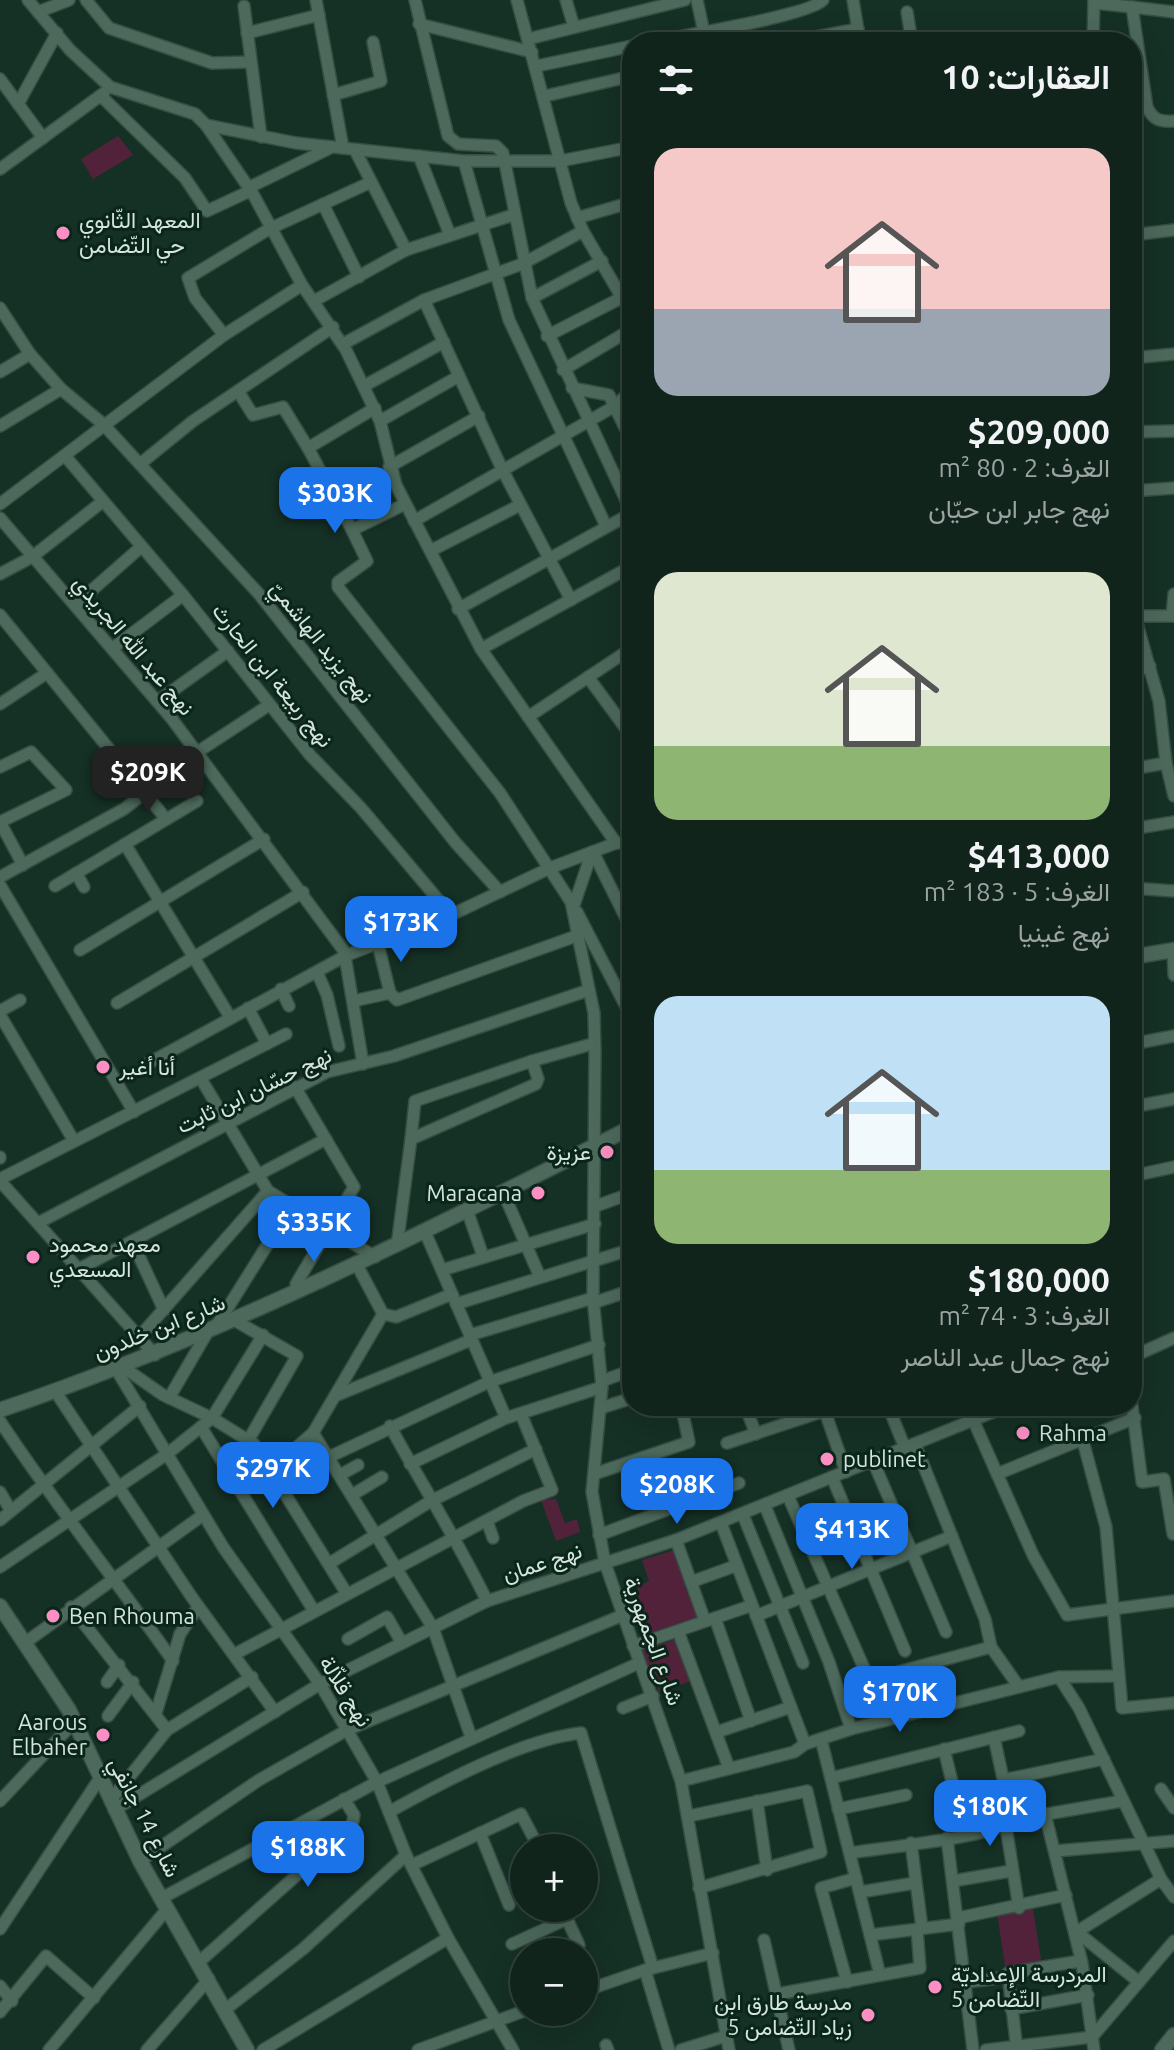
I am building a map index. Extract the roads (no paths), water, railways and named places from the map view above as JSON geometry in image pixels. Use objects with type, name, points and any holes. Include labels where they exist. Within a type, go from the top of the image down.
[{"type":"street","points":[[28,0],[110,87],[195,114],[206,125],[249,190],[302,285],[343,344],[375,408],[389,467],[405,504],[432,550],[458,609],[481,649],[616,843]]},
{"type":"street","points":[[38,12],[69,0]]},
{"type":"street","points":[[86,0],[109,28],[212,63],[250,62]]},
{"type":"street","points":[[316,0],[343,148],[369,183],[406,250]]},
{"type":"street","points":[[415,0],[448,136],[458,144],[496,146],[506,162],[522,264],[532,298],[622,492]]},
{"type":"street","points":[[517,0],[577,218],[621,293],[547,336]]},
{"type":"street","points":[[566,0],[574,27]]},
{"type":"street","points":[[528,39],[685,0]]},
{"type":"street","points":[[697,0],[704,32]]},
{"type":"street","points":[[723,32],[802,10],[823,0]]},
{"type":"street","points":[[853,0],[858,32]]},
{"type":"street","points":[[1093,32],[1094,2],[1174,12]]},
{"type":"street","points":[[244,6],[261,137]]},
{"type":"street","points":[[1132,7],[1134,32]]},
{"type":"street","points":[[907,12],[910,32]]},
{"type":"street","points":[[247,33],[319,15]]},
{"type":"street","points":[[419,24],[532,52]]},
{"type":"street","points":[[842,32],[858,29]]},
{"type":"street","points":[[18,104],[57,33]]},
{"type":"street","points":[[333,95],[381,81],[373,42]]},
{"type":"street","points":[[537,66],[622,48]]},
{"type":"street","points":[[545,96],[622,78]]},
{"type":"street","points":[[0,79],[4,93],[18,104],[43,138]]},
{"type":"street","points":[[1142,79],[1151,116],[1174,121]]},
{"type":"street","points":[[0,169],[110,87]]},
{"type":"street","points":[[101,96],[185,178],[207,211],[343,148]]},
{"type":"street","points":[[206,125],[261,137],[464,161],[560,161],[622,149]]},
{"type":"street","points":[[419,156],[450,235]]},
{"type":"street","points":[[464,161],[493,274],[513,330],[606,526]]},
{"type":"street","points":[[224,335],[195,298],[188,278],[269,229],[369,183]]},
{"type":"street","points":[[323,204],[359,277]]},
{"type":"street","points":[[577,218],[622,205]]},
{"type":"street","points":[[314,301],[406,250],[513,215]]},
{"type":"street","points":[[1142,234],[1174,230]]},
{"type":"street","points":[[343,344],[424,300],[522,264],[583,231]]},
{"type":"street","points":[[532,298],[602,261]]},
{"type":"street","points":[[0,504],[224,335],[302,285]]},
{"type":"street","points":[[424,300],[502,469],[571,600]]},
{"type":"street","name":"نهج يزيد الهاشميّ","points":[[0,308],[4,323],[61,389],[104,426],[259,594],[455,842],[500,892]]},
{"type":"street","points":[[140,464],[238,391],[333,327]]},
{"type":"street","points":[[563,370],[622,335]]},
{"type":"street","points":[[364,386],[444,342]]},
{"type":"street","points":[[0,372],[30,354]]},
{"type":"street","points":[[1142,357],[1174,354]]},
{"type":"street","points":[[380,421],[459,376]]},
{"type":"street","points":[[572,388],[607,394],[622,421]]},
{"type":"street","points":[[0,426],[61,389]]},
{"type":"street","points":[[238,391],[253,415],[283,407],[367,561],[337,585],[500,793],[573,906],[622,999]]},
{"type":"street","points":[[414,521],[622,399]]},
{"type":"street","points":[[308,448],[375,408]]},
{"type":"street","points":[[389,467],[479,416]]},
{"type":"street","points":[[1142,432],[1174,431]]},
{"type":"street","name":"نهج ربيعة ابن الحارث","points":[[66,457],[183,595],[269,705],[451,915]]},
{"type":"street","points":[[1142,490],[1174,488]]},
{"type":"street","points":[[0,574],[32,557],[102,502]]},
{"type":"street","points":[[352,530],[405,504]]},
{"type":"street","points":[[432,550],[520,505]]},
{"type":"street","name":"نهج عبد الله الجريدي","points":[[0,518],[158,701],[264,839],[346,955]]},
{"type":"street","points":[[458,609],[622,518]]},
{"type":"street","points":[[75,605],[141,547]]},
{"type":"street","points":[[481,649],[622,572]]},
{"type":"street","points":[[1142,614],[1173,616],[1174,594]]},
{"type":"street","points":[[113,648],[183,595]]},
{"type":"street","points":[[0,615],[166,819]]},
{"type":"street","points":[[1142,642],[1159,701],[1166,763],[1174,796]]},
{"type":"street","points":[[158,701],[228,651]]},
{"type":"street","points":[[528,717],[622,652]]},
{"type":"street","points":[[1142,669],[1150,666]]},
{"type":"street","points":[[0,704],[47,673]]},
{"type":"street","points":[[588,677],[622,723]]},
{"type":"street","points":[[0,877],[124,809],[196,753],[269,705]]},
{"type":"street","points":[[0,767],[32,752],[66,790],[0,822],[23,865]]},
{"type":"street","points":[[1142,768],[1166,763]]},
{"type":"street","points":[[55,886],[197,801]]},
{"type":"street","points":[[1142,827],[1174,822]]},
{"type":"street","points":[[80,950],[264,839]]},
{"type":"street","points":[[147,1064],[346,955],[451,915],[550,868],[622,843]]},
{"type":"street","points":[[125,844],[230,1017]]},
{"type":"street","points":[[573,906],[593,852]]},
{"type":"street","points":[[593,852],[622,910]]},
{"type":"street","points":[[76,873],[84,887]]},
{"type":"street","points":[[0,885],[134,1112]]},
{"type":"street","points":[[1142,889],[1174,891]]},
{"type":"street","points":[[117,1003],[303,892]]},
{"type":"street","name":"شارع الجمهورية","points":[[573,906],[594,1013],[596,1206],[592,1261],[602,1384],[592,1492],[605,1563],[681,1781],[729,2050]]},
{"type":"street","points":[[378,944],[390,993],[397,1000],[579,935]]},
{"type":"street","points":[[1142,955],[1173,950],[1174,975]]},
{"type":"street","points":[[346,955],[363,1064]]},
{"type":"street","points":[[317,972],[327,995],[339,1046]]},
{"type":"street","points":[[281,989],[289,1006]]},
{"type":"street","name":"نهج حسّان ابن ثابت","points":[[38,1223],[327,1072],[363,1064],[589,990]]},
{"type":"street","points":[[353,1001],[390,993]]},
{"type":"street","points":[[20,1000],[0,1013],[74,1141]]},
{"type":"street","points":[[248,1008],[267,1044]]},
{"type":"street","points":[[155,1355],[141,1335],[0,1180],[286,1034]]},
{"type":"street","points":[[1142,1042],[1174,1036]]},
{"type":"street","points":[[397,1246],[415,1101],[592,1044]]},
{"type":"street","points":[[411,1139],[536,1084],[538,1079],[532,1061]]},
{"type":"street","points":[[201,1079],[268,1191],[375,1257]]},
{"type":"street","points":[[295,1087],[354,1186],[296,1284]]},
{"type":"street","points":[[1142,1105],[1174,1099]]},
{"type":"street","name":"شارع ابن خلدون","points":[[0,1410],[155,1355],[210,1332],[375,1257],[622,1132]]},
{"type":"street","points":[[79,1269],[326,1139]]},
{"type":"street","points":[[1142,1174],[1174,1167]]},
{"type":"street","points":[[141,1335],[268,1191]]},
{"type":"street","points":[[503,1192],[540,1277]]},
{"type":"street","points":[[596,1206],[622,1197]]},
{"type":"street","points":[[169,1398],[291,1207]]},
{"type":"street","points":[[467,1210],[483,1256]]},
{"type":"street","points":[[442,1270],[595,1224]]},
{"type":"street","points":[[425,1232],[506,1418]]},
{"type":"street","points":[[132,1241],[164,1310]]},
{"type":"street","points":[[357,1265],[383,1314],[396,1317],[622,1252]]},
{"type":"street","points":[[334,1397],[470,1337],[622,1293]]},
{"type":"street","points":[[298,1446],[313,1433],[383,1314]]},
{"type":"street","points":[[234,1320],[297,1357],[249,1439]]},
{"type":"street","points":[[0,1567],[167,1454],[212,1418],[263,1335]]},
{"type":"street","points":[[1142,1352],[1174,1338]]},
{"type":"street","points":[[329,1457],[489,1382],[599,1345]]},
{"type":"street","points":[[119,1368],[249,1439],[347,1594]]},
{"type":"street","name":"نهج قلاّلة","points":[[119,1368],[203,1515],[320,1684],[347,1730],[377,1782],[409,1860],[448,1938],[513,2050]]},
{"type":"street","points":[[410,1464],[506,1418],[622,1375]]},
{"type":"street","points":[[55,1391],[198,1607],[275,1712]]},
{"type":"street","points":[[601,1408],[622,1401]]},
{"type":"street","points":[[0,1520],[94,1447],[140,1406]]},
{"type":"street","points":[[235,1654],[455,1536],[553,1489],[521,1414]]},
{"type":"street","points":[[594,1474],[689,1442],[683,1416]]},
{"type":"street","points":[[749,1416],[756,1434]]},
{"type":"street","points":[[727,1443],[803,1416]]},
{"type":"street","points":[[827,1416],[846,1472]]},
{"type":"street","points":[[894,1416],[952,1536],[985,1619],[991,1647],[1019,1687]]},
{"type":"street","points":[[972,1416],[1033,1555],[1067,1615],[1174,1601]]},
{"type":"street","name":"نهج عمان","points":[[112,1806],[320,1684],[487,1601],[676,1540],[984,1416]]},
{"type":"street","points":[[997,1474],[1135,1418],[1142,1482],[1169,1477],[1173,1534]]},
{"type":"street","points":[[0,1421],[44,1487],[114,1577],[173,1661]]},
{"type":"street","points":[[390,1426],[431,1501],[455,1536],[487,1601]]},
{"type":"street","points":[[201,1427],[314,1611]]},
{"type":"street","points":[[313,1433],[433,1628],[471,1737]]},
{"type":"street","points":[[1083,1441],[1106,1527],[1123,1710],[1174,1703]]},
{"type":"street","points":[[330,1563],[431,1501],[536,1449]]},
{"type":"street","points":[[873,1461],[946,1632]]},
{"type":"street","points":[[340,1475],[358,1465]]},
{"type":"street","points":[[352,1495],[382,1477]]},
{"type":"street","points":[[832,1477],[905,1651]]},
{"type":"street","points":[[599,1535],[739,1483]]},
{"type":"street","points":[[0,1492],[11,1511]]},
{"type":"street","points":[[788,1496],[864,1668]]},
{"type":"street","points":[[765,1506],[851,1729]]},
{"type":"street","points":[[26,1642],[203,1515]]},
{"type":"street","points":[[743,1515],[803,1663]]},
{"type":"street","points":[[487,1521],[493,1538]]},
{"type":"street","points":[[721,1523],[805,1744]]},
{"type":"street","points":[[633,1646],[710,1619],[779,1607],[952,1536]]},
{"type":"street","points":[[676,1540],[751,1721]]},
{"type":"street","points":[[691,1582],[735,1566]]},
{"type":"street","name":"شارع 14 جانفي","points":[[0,1606],[75,1721],[140,1861],[226,2009],[241,2046]]},
{"type":"street","points":[[71,1607],[133,1682],[167,1730]]},
{"type":"street","points":[[156,1713],[184,1627],[198,1607]]},
{"type":"street","points":[[140,1861],[259,1780],[347,1730],[623,1615]]},
{"type":"street","points":[[348,1639],[387,1617],[402,1643]]},
{"type":"street","points":[[678,1631],[729,1768]]},
{"type":"street","points":[[908,1714],[898,1672],[991,1647]]},
{"type":"street","points":[[49,2050],[94,1998],[165,1903],[377,1782],[639,1663]]},
{"type":"street","points":[[107,1682],[119,1665]]},
{"type":"street","points":[[681,1781],[794,1752],[805,1744],[851,1729],[1059,1677],[1119,1676]]},
{"type":"street","points":[[112,1806],[167,1730],[252,1677]]},
{"type":"street","points":[[1059,1677],[1104,1759],[1161,1879],[1174,1897]]},
{"type":"street","points":[[108,1716],[133,1682]]},
{"type":"street","points":[[623,1708],[653,1696]]},
{"type":"street","points":[[717,1732],[791,1707]]},
{"type":"street","points":[[0,1801],[75,1721]]},
{"type":"street","points":[[831,1778],[1019,1731]]},
{"type":"street","points":[[389,1812],[447,1780],[506,1755],[581,1733],[669,2050]]},
{"type":"street","points":[[994,1737],[1003,1780],[1011,1871],[1019,1908]]},
{"type":"street","points":[[821,1739],[880,1975]]},
{"type":"street","points":[[944,1749],[965,1835]]},
{"type":"street","points":[[1003,1780],[1104,1759]]},
{"type":"street","points":[[0,1929],[100,1778]]},
{"type":"street","points":[[1161,1789],[1174,1808]]},
{"type":"street","points":[[689,1816],[807,1791],[821,1853],[699,1888]]},
{"type":"street","points":[[838,1809],[906,1795]]},
{"type":"street","points":[[199,1962],[352,1826],[354,1815],[344,1799]]},
{"type":"street","points":[[757,1801],[767,1870]]},
{"type":"street","points":[[850,1853],[965,1835],[1045,1814],[1122,1801]]},
{"type":"street","points":[[226,2009],[409,1860],[521,1814],[532,1834]]},
{"type":"street","points":[[1045,1814],[1076,1932],[1094,2050]]},
{"type":"street","points":[[480,1833],[509,1905]]},
{"type":"street","points":[[947,1838],[975,2049],[958,2050]]},
{"type":"street","points":[[1055,1851],[1174,1841]]},
{"type":"street","points":[[777,1994],[921,1967],[911,1843]]},
{"type":"street","points":[[953,1881],[1011,1871]]},
{"type":"street","points":[[847,1982],[821,1887],[856,1878]]},
{"type":"street","points":[[1076,1932],[1161,1879]]},
{"type":"street","points":[[860,1892],[915,1883]]},
{"type":"street","points":[[870,1935],[958,1921],[1019,1908],[1024,1902],[1066,1895]]},
{"type":"street","points":[[523,1938],[551,1922]]},
{"type":"street","points":[[1076,1932],[1139,1982]]},
{"type":"street","points":[[263,2050],[448,1938]]},
{"type":"street","points":[[764,1940],[789,2050]]},
{"type":"street","points":[[986,2050],[1054,2046],[1092,2037],[1174,1941]]},
{"type":"street","points":[[598,1986],[649,1969],[713,1953]]},
{"type":"street","points":[[0,2012],[47,1956],[94,1998]]},
{"type":"street","points":[[966,1982],[1080,1961]]},
{"type":"street","points":[[1008,1975],[1017,2048]]},
{"type":"street","points":[[147,2050],[209,1979]]},
{"type":"street","points":[[0,1986],[12,2001]]},
{"type":"street","points":[[1011,2009],[1088,1995]]},
{"type":"street","points":[[418,2050],[510,2016]]},
{"type":"street","points":[[1162,2050],[1174,2035]]},
{"type":"street","points":[[681,2050],[726,2036]]},
{"type":"place","name":"المعهد الثّانوي حي التّضامن","points":[[63,233]]},
{"type":"place","name":"أنا أغير","points":[[103,1067]]},
{"type":"place","name":"عزيزة","points":[[607,1152]]},
{"type":"place","name":"Maracana","points":[[538,1193]]},
{"type":"place","name":"معهد محمود المسعدي","points":[[33,1257]]},
{"type":"place","name":"Rahma","points":[[1023,1433]]},
{"type":"place","name":"publinet","points":[[827,1459]]},
{"type":"place","name":"Ben Rhouma","points":[[53,1616]]},
{"type":"place","name":"Aarous Elbaher","points":[[103,1735]]},
{"type":"place","name":"المردرسة الإعداديّة التّضامن 5","points":[[935,1987]]},
{"type":"place","name":"مدرسة طارق ابن زياد التّضامن 5","points":[[868,2015]]}]
